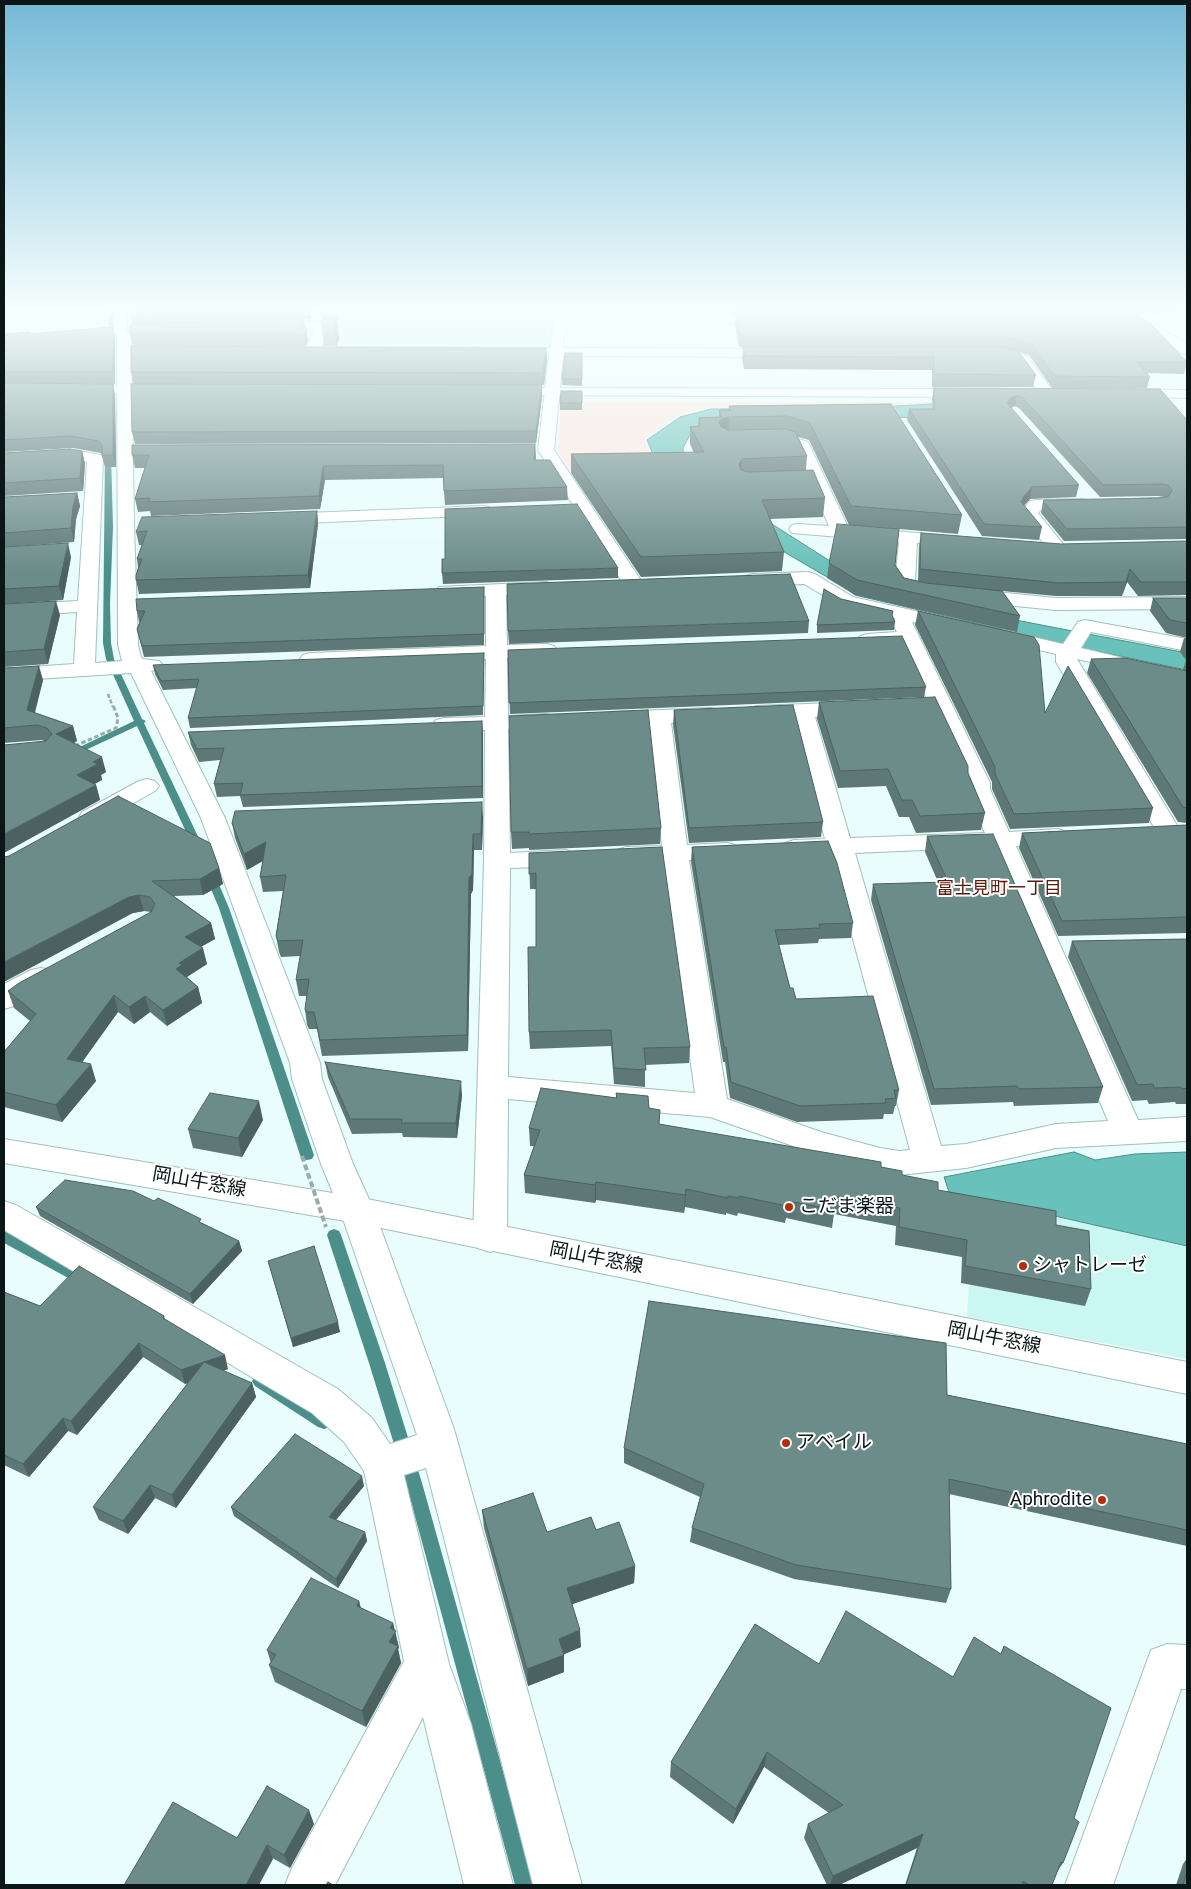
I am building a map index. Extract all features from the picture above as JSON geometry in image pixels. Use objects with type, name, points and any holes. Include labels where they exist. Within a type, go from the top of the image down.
[{"type":"street","points":[[108,668],[131,659],[128,645],[138,601],[134,451],[125,396]]},
{"type":"street","points":[[552,396],[546,450],[582,507],[644,585],[614,586]]},
{"type":"street","points":[[747,441],[786,440],[802,445],[841,532]]},
{"type":"street","points":[[526,450],[546,450]]},
{"type":"street","points":[[4,459],[73,455],[94,458],[86,606],[108,668],[182,737],[223,818],[306,1063],[307,1080],[337,1164],[342,1219],[435,1429],[409,1456],[427,1664],[448,1724],[488,1885]]},
{"type":"street","points":[[801,482],[819,481]]},
{"type":"street","points":[[1058,549],[1029,513],[1036,505],[1094,504],[1081,490]]},
{"type":"street","points":[[72,499],[92,498]]},
{"type":"street","points":[[562,508],[582,507]]},
{"type":"street","points":[[264,519],[502,510]]},
{"type":"street","points":[[798,529],[908,538],[970,535]]},
{"type":"street","points":[[908,538],[905,581],[910,588],[1031,603],[1081,605],[1187,603]]},
{"type":"street","points":[[1030,547],[1078,548]]},
{"type":"street","points":[[71,549],[90,548]]},
{"type":"street","points":[[739,580],[808,578],[847,601],[898,614],[1070,650],[1187,679]]},
{"type":"street","points":[[426,592],[565,588]]},
{"type":"street","points":[[490,1238],[497,860],[488,807],[498,723],[496,590]]},
{"type":"street","points":[[1081,605],[1087,628]]},
{"type":"street","points":[[4,611],[86,606]]},
{"type":"street","points":[[898,614],[910,638],[933,706],[978,783],[978,789],[999,840],[1128,1132]]},
{"type":"street","points":[[1087,628],[1187,645]]},
{"type":"street","points":[[1087,628],[1065,656],[1067,662],[1178,832]]},
{"type":"street","points":[[851,640],[910,638]]},
{"type":"street","points":[[293,660],[566,650]]},
{"type":"street","points":[[4,675],[167,665]]},
{"type":"street","points":[[592,720],[877,708]]},
{"type":"street","points":[[802,712],[929,1160]]},
{"type":"street","points":[[659,717],[675,853],[712,1106]]},
{"type":"street","points":[[419,726],[564,720]]},
{"type":"street","points":[[71,828],[146,786]]},
{"type":"street","points":[[1141,833],[1178,832]]},
{"type":"street","points":[[497,860],[1084,836]]},
{"type":"street","points":[[1046,947],[1074,946]]},
{"type":"street","points":[[4,999],[14,991],[66,963]]},
{"type":"street","points":[[493,1088],[712,1106],[816,1142],[880,1160],[899,1162],[966,1156],[1056,1136],[1187,1129]]},
{"type":"street","name":"岡山牛窓線","points":[[4,1151],[342,1219],[490,1238],[1187,1378]]},
{"type":"street","points":[[6,1224],[325,1401],[358,1430],[409,1456],[558,1885]]},
{"type":"street","points":[[309,1885],[427,1664]]},
{"type":"street","points":[[1089,1885],[1166,1666],[1187,1667]]},
{"type":"path","points":[[71,747],[116,728],[118,718],[108,668]]},
{"type":"path","points":[[302,1156],[342,1219]]},
{"type":"shaded area","points":[[561,402],[957,402],[851,407],[708,408],[679,415],[644,439],[656,468],[568,470],[558,450]]},
{"type":"shaded area","points":[[974,1204],[1187,1240],[1187,1359],[967,1317]]},
{"type":"water","points":[[966,402],[959,417],[846,418],[691,433],[683,448],[684,460],[701,476],[841,568],[953,608],[1187,653],[1187,670],[1081,648],[855,595],[774,546],[658,466],[647,440],[680,417],[711,409],[861,408]]},
{"type":"water","points":[[1074,1152],[1095,1160],[1135,1154],[1187,1152],[1187,1246],[949,1192],[944,1177]]},
{"type":"building","points":[[4,396],[113,396],[113,455],[102,455],[102,446],[99,441],[70,436],[4,440]]},
{"type":"building","points":[[131,396],[541,396],[536,431],[132,432]]},
{"type":"building","points":[[561,396],[582,396],[582,403],[560,403]]},
{"type":"building","points":[[934,396],[1014,396],[1010,398],[1007,403],[1079,485],[1032,487],[1024,496],[1021,502],[1042,527],[984,524],[909,409],[934,409]]},
{"type":"building","points":[[1019,396],[1166,396],[1187,420],[1187,527],[1067,529],[1044,500],[1161,498],[1169,496],[1172,490],[1168,485],[1161,484],[1103,485]]},
{"type":"building","points":[[891,404],[962,515],[851,506],[810,423],[787,416],[729,417],[719,422],[721,427],[728,430],[786,429],[795,432],[807,456],[742,459],[739,464],[741,470],[748,472],[813,470],[825,498],[762,500],[784,552],[641,557],[571,454],[704,452],[690,427],[700,426],[699,418],[722,417],[719,410],[730,410],[729,406]]},
{"type":"building","points":[[535,444],[534,460],[550,460],[567,487],[444,491],[443,465],[323,466],[319,496],[148,502],[150,498],[135,499],[149,455],[132,455],[132,445]]},
{"type":"building","points":[[70,449],[82,451],[80,478],[4,483],[4,453]]},
{"type":"building","points":[[77,493],[73,506],[71,528],[4,533],[4,497]]},
{"type":"building","points":[[577,504],[618,568],[442,573],[442,559],[445,559],[445,509]]},
{"type":"building","points":[[317,511],[308,575],[136,580],[142,559],[137,559],[147,531],[136,532],[142,517]]},
{"type":"building","points":[[837,524],[899,529],[895,565],[904,578],[926,583],[1002,591],[1020,616],[857,580],[829,563]]},
{"type":"building","points":[[921,533],[1061,544],[1187,541],[1187,582],[1141,582],[1130,569],[1126,582],[1059,583],[920,569]]},
{"type":"building","points":[[68,543],[59,586],[4,589],[4,547]]},
{"type":"building","points":[[790,574],[809,621],[508,631],[507,584]]},
{"type":"building","points":[[484,587],[484,634],[142,646],[137,629],[145,611],[137,611],[136,599]]},
{"type":"building","points":[[824,589],[841,599],[893,611],[892,615],[895,622],[817,625]]},
{"type":"building","points":[[1153,598],[1187,598],[1187,623],[1170,620]]},
{"type":"building","points":[[56,601],[44,649],[4,652],[4,604]]},
{"type":"building","points":[[918,611],[1034,637],[1039,645],[1045,713],[1068,666],[1153,808],[1014,814],[995,774],[995,767]]},
{"type":"building","points":[[902,636],[926,687],[509,703],[508,650]]},
{"type":"building","points":[[484,653],[483,706],[188,718],[199,679],[161,681],[153,665]]},
{"type":"building","points":[[1125,658],[1187,671],[1187,808],[1183,807],[1091,659]]},
{"type":"building","points":[[39,666],[27,710],[73,726],[56,734],[102,757],[93,762],[98,764],[77,775],[96,785],[4,834],[4,745],[46,741],[52,734],[47,728],[37,725],[4,728],[4,668]]},
{"type":"building","points":[[935,697],[968,766],[968,773],[985,813],[920,816],[912,800],[902,800],[888,769],[840,771],[819,702]]},
{"type":"building","points":[[793,705],[823,822],[689,828],[674,710]]},
{"type":"building","points":[[648,710],[661,828],[529,834],[529,832],[511,832],[509,716]]},
{"type":"building","points":[[482,721],[482,786],[240,795],[243,783],[214,784],[224,748],[197,749],[188,732]]},
{"type":"building","points":[[118,796],[210,843],[219,868],[200,879],[152,881],[211,923],[185,937],[203,948],[179,963],[182,965],[176,969],[198,987],[163,1010],[145,996],[129,1007],[114,995],[67,1059],[91,1064],[56,1105],[4,1092],[4,1052],[36,1014],[8,991],[19,983],[151,912],[155,904],[150,897],[139,895],[129,897],[4,962],[4,857]]},
{"type":"building","points":[[482,802],[481,834],[473,834],[472,874],[469,878],[467,1035],[320,1040],[314,1012],[306,1012],[305,1009],[309,979],[296,980],[303,940],[278,941],[276,936],[286,875],[260,877],[266,842],[244,854],[232,823],[235,811]]},
{"type":"building","points":[[1187,825],[1187,917],[1062,921],[1022,833]]},
{"type":"building","points":[[993,834],[1103,1087],[1019,1089],[1017,1086],[934,1089],[873,884],[948,882],[927,836]]},
{"type":"building","points":[[828,841],[837,863],[853,923],[819,924],[820,928],[775,930],[790,988],[793,988],[796,999],[873,996],[899,1090],[894,1090],[896,1098],[885,1099],[886,1103],[800,1106],[731,1082],[692,847]]},
{"type":"building","points":[[662,847],[690,1047],[644,1048],[646,1070],[614,1068],[611,1030],[529,1032],[528,947],[536,947],[536,873],[529,874],[529,853]]},
{"type":"building","points":[[1187,939],[1187,1088],[1154,1088],[1153,1084],[1137,1085],[1072,941]]},
{"type":"building","points":[[325,1062],[461,1081],[456,1123],[401,1123],[402,1119],[350,1119]]},
{"type":"building","points":[[541,1088],[617,1098],[616,1093],[648,1096],[649,1108],[660,1110],[659,1124],[881,1162],[881,1167],[902,1171],[902,1175],[938,1182],[938,1190],[1056,1211],[1056,1225],[1089,1231],[1091,1289],[965,1266],[967,1240],[899,1227],[900,1208],[837,1197],[835,1210],[788,1201],[787,1206],[739,1196],[739,1198],[728,1196],[728,1198],[686,1189],[685,1195],[596,1182],[595,1185],[524,1175],[540,1130],[529,1128]]},
{"type":"building","points":[[210,1093],[259,1101],[238,1138],[188,1129]]},
{"type":"building","points":[[65,1180],[133,1191],[154,1201],[158,1198],[201,1219],[199,1222],[239,1241],[190,1294],[36,1207]]},
{"type":"building","points":[[314,1246],[338,1322],[291,1338],[268,1261]]},
{"type":"building","points":[[79,1266],[164,1316],[163,1318],[225,1355],[181,1370],[139,1343],[71,1421],[63,1418],[23,1464],[4,1455],[4,1292],[40,1306]]},
{"type":"building","points":[[649,1301],[946,1343],[947,1395],[1187,1444],[1187,1530],[949,1479],[951,1589],[796,1565],[692,1528],[704,1484],[624,1448]]},
{"type":"building","points":[[204,1362],[252,1383],[172,1495],[150,1485],[123,1521],[93,1507]]},
{"type":"building","points":[[295,1434],[362,1476],[329,1517],[365,1532],[336,1579],[231,1507]]},
{"type":"building","points":[[533,1493],[547,1532],[591,1517],[596,1530],[619,1522],[635,1566],[567,1588],[580,1630],[559,1639],[564,1655],[527,1669],[482,1510]]},
{"type":"building","points":[[311,1578],[359,1601],[357,1606],[393,1623],[390,1628],[396,1631],[389,1642],[398,1646],[362,1711],[269,1665],[276,1655],[267,1650]]},
{"type":"building","points":[[846,1611],[953,1677],[974,1637],[1001,1654],[1004,1646],[1111,1708],[1074,1818],[1079,1822],[1052,1885],[1029,1885],[1023,1881],[1022,1885],[906,1885],[923,1834],[833,1876],[808,1824],[843,1805],[767,1752],[736,1809],[671,1762],[755,1624],[819,1664]]},
{"type":"building","points":[[267,1786],[309,1810],[284,1855],[267,1845],[246,1885],[124,1885],[173,1802],[237,1838]]},
{"type":"building","points":[[1187,1872],[1187,1885],[1183,1885]]},
{"type":"waterway","points":[[108,453],[107,643],[110,659],[139,722]]},
{"type":"waterway","points":[[70,754],[139,722]]},
{"type":"waterway","points":[[139,722],[198,847]]},
{"type":"waterway","points":[[210,875],[224,908],[307,1155]]},
{"type":"waterway","points":[[334,1235],[377,1363],[414,1483],[525,1885]]},
{"type":"waterway","points":[[4,1237],[86,1281]]},
{"type":"waterway","points":[[260,1381],[324,1422]]},
{"type":"place","name":"こだま楽器","points":[[789,1207]]},
{"type":"place","name":"シャトレーゼ","points":[[1023,1266]]},
{"type":"place","name":"アベイル","points":[[786,1443]]},
{"type":"place","name":"Aphrodite","points":[[1102,1500]]},
{"type":"district","name":"富士見町一丁目","points":[[999,889]]}]
